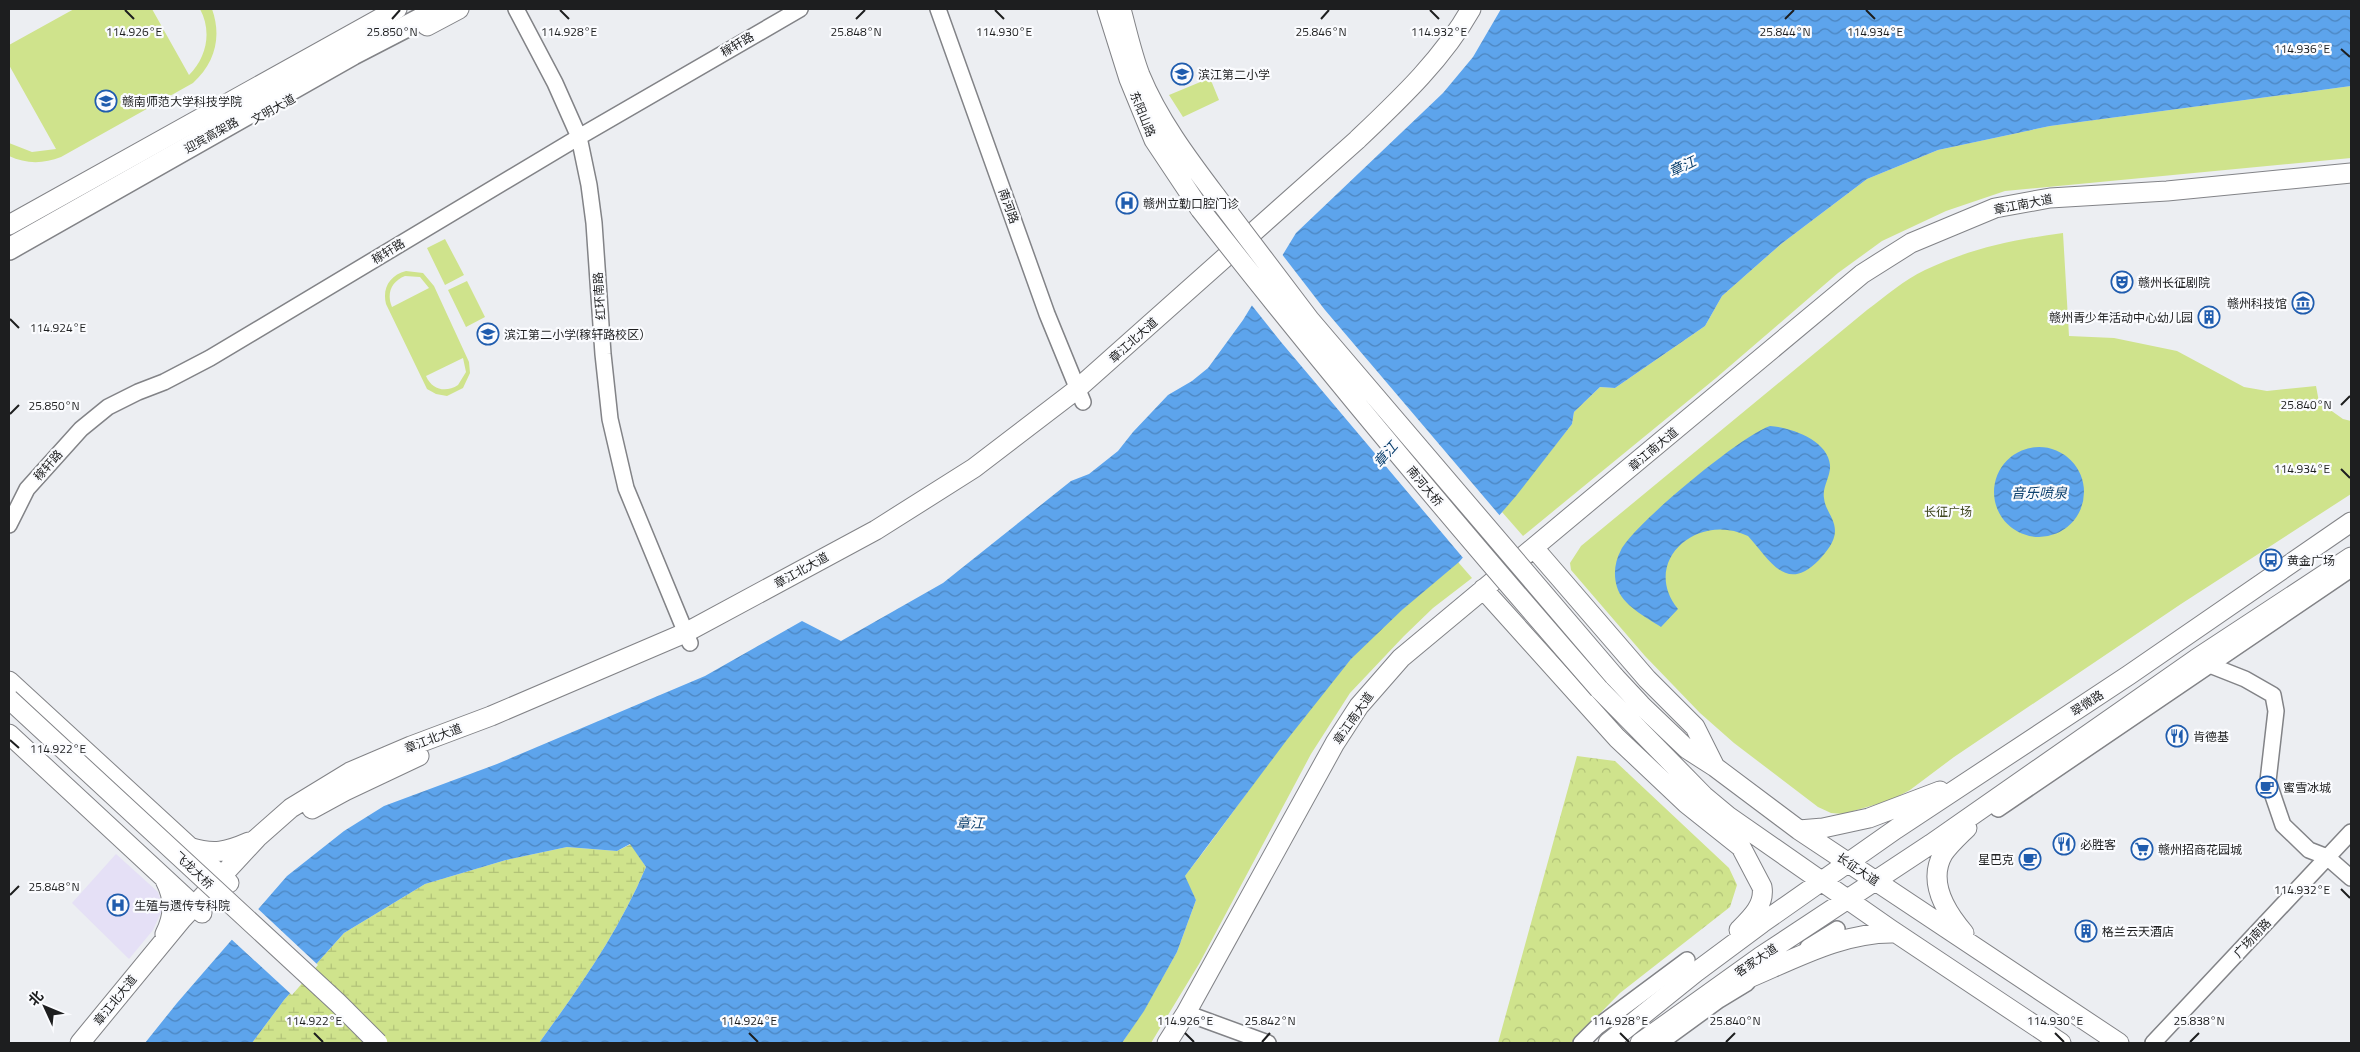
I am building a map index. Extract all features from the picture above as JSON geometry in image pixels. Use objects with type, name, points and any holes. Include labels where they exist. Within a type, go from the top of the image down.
[{"type":"highway","name":"迎宾高架路","points":[[9,233],[414,9]]},
{"type":"highway","name":"迎宾高架路","points":[[9,249],[353,54],[440,9]]},
{"type":"highway","points":[[9,262],[80,225],[248,130],[355,64]]},
{"type":"main road","points":[[9,225],[397,9]]},
{"type":"main road","name":"文明大道","points":[[9,255],[355,64],[459,9]]},
{"type":"main road","name":"东阳山路","points":[[1107,9],[1129,78],[1154,140],[1200,209]]},
{"type":"main road","name":"东阳山路","points":[[1121,9],[1140,74],[1153,101],[1182,150],[1216,196]]},
{"type":"main road","name":"章江北大道","points":[[1079,396],[1400,99],[1445,49],[1471,9]]},
{"type":"main road","name":"章江北大道","points":[[225,880],[287,828],[332,797],[417,757],[494,727],[688,638],[876,530],[974,468],[1079,396],[1380,130],[1451,55],[1481,9]]},
{"type":"main road","name":"章江南大道","points":[[1488,594],[1534,548],[1862,274],[1911,243],[1995,208],[2050,198],[2167,191],[2351,173]]},
{"type":"main road","name":"章江南大道","points":[[1180,1043],[1191,1016],[1299,806],[1358,706],[1401,658],[1560,544],[1869,282],[1916,252],[1996,217],[2051,206],[2351,183]]},
{"type":"main road","name":"南河大桥","points":[[1216,196],[1310,320],[1614,676]]},
{"type":"main road","name":"南河大桥","points":[[1200,209],[1310,348],[1482,554],[1599,689],[1664,755]]},
{"type":"main road","name":"翠微路","points":[[1821,881],[2129,675],[2351,522]]},
{"type":"main road","points":[[1534,548],[1634,666],[1695,726],[1715,766]]},
{"type":"main road","name":"翠微路","points":[[1875,880],[1994,805],[2351,557]]},
{"type":"main road","points":[[1488,594],[1603,724],[1680,798],[1741,847],[1762,887],[1763,894],[1760,906],[1753,915],[1691,966]]},
{"type":"main road","name":"章江北大道","points":[[80,1043],[159,947],[198,910],[225,880],[257,838],[291,808],[350,772],[411,746],[688,638]]},
{"type":"main road","name":"长征大道","points":[[1614,676],[1674,738],[1715,766],[1799,830],[2118,1043]]},
{"type":"main road","points":[[9,681],[225,880]]},
{"type":"main road","name":"飞龙大桥","points":[[9,699],[338,1003],[378,1043]]},
{"type":"main road","name":"飞龙大桥","points":[[9,715],[361,1043]]},
{"type":"main road","points":[[9,734],[198,910]]},
{"type":"main road","points":[[1664,755],[1680,798]]},
{"type":"main road","points":[[1664,755],[1704,796],[1744,828],[1896,933],[2061,1043]]},
{"type":"main road","points":[[1799,830],[1823,828],[1870,818],[1970,780]]},
{"type":"main road","points":[[1978,949],[1953,920],[1944,905],[1937,873],[1944,853],[1994,805]]},
{"type":"main road","points":[[1710,822],[1744,828]]},
{"type":"main road","points":[[188,847],[222,852],[257,838]]},
{"type":"main road","points":[[159,947],[168,928],[172,911],[171,891],[165,879]]},
{"type":"main road","name":"客家大道","points":[[1640,1043],[1707,994],[1875,880]]},
{"type":"main road","name":"客家大道","points":[[1608,1043],[1691,966],[1821,881]]},
{"type":"main road","name":"章江北大道","points":[[94,1043],[144,982],[198,910]]},
{"type":"main road","points":[[1707,994],[1764,973],[1809,953],[1861,935],[1877,932],[1896,933]]},
{"type":"main road","name":"章江南大道","points":[[1167,1043],[1191,1016]]},
{"type":"street","name":"红环南路","points":[[516,9],[579,137],[589,185],[594,223],[603,354],[610,420],[626,488],[688,638]]},
{"type":"street","name":"稼轩路","points":[[9,525],[27,489],[46,466],[81,429],[108,407],[164,382],[210,358],[579,137],[800,9]]},
{"type":"street","name":"南河路","points":[[938,9],[1047,314],[1079,396]]},
{"type":"street","points":[[2202,662],[2351,569]]},
{"type":"street","points":[[2202,662],[2245,679],[2273,695],[2276,711],[2268,780],[2282,825],[2309,850],[2327,857],[2351,878]]},
{"type":"street","name":"广场南路","points":[[2152,1043],[2351,832]]},
{"type":"street","points":[[1660,1043],[1719,1000],[1837,929]]},
{"type":"street","points":[[1581,1043],[1597,1028],[1691,966]]},
{"type":"street","points":[[1191,1016],[1268,1043]]},
{"type":"shaded area","name":"生殖与遗传专科院","points":[[116,854],[158,892],[163,908],[153,930],[129,959],[72,903]]},
{"type":"green space","points":[[74,9],[152,9],[189,75],[200,60],[206,44],[206,26],[200,9],[212,9],[216,30],[215,49],[207,67],[193,83],[61,157],[35,162],[22,161],[9,156],[9,143],[32,152],[56,149],[9,65],[9,45]]},
{"type":"green space","points":[[1210,78],[1219,100],[1183,117],[1169,95]]},
{"type":"green space","points":[[2351,86],[2351,158],[2005,191],[1946,211],[1882,241],[1838,273],[1716,378],[1523,536],[1502,512],[1572,424],[1574,412],[1600,387],[1615,388],[1705,326],[1722,296],[1781,244],[1867,179],[1938,150],[2050,126]]},
{"type":"green space","name":"长征广场","points":[[2063,233],[2069,336],[2114,338],[2177,351],[2244,387],[2267,391],[2316,386],[2319,402],[2343,419],[2351,421],[2351,494],[2181,604],[1954,757],[1910,790],[1891,800],[1843,814],[1831,813],[1818,807],[1734,743],[1700,713],[1645,656],[1571,570],[1570,563],[1581,546],[1902,283],[1942,262],[1976,250],[2009,242]]},
{"type":"green space","points":[[445,239],[464,275],[445,285],[427,248]]},
{"type":"green space","points":[[406,271],[423,273],[434,286],[469,362],[470,373],[463,388],[447,396],[436,394],[427,389],[386,304],[386,288],[392,279]],"holes":[[[405,276],[420,277],[429,288],[392,307],[390,302],[391,288],[400,278]],[[463,358],[466,372],[458,385],[449,389],[440,389],[432,384],[426,376]]]},
{"type":"green space","points":[[467,281],[485,317],[466,327],[448,290]]},
{"type":"green space","points":[[1458,562],[1472,578],[1433,608],[1350,693],[1311,754],[1199,964],[1151,1043],[1122,1043],[1144,1010],[1177,952],[1196,900],[1184,877],[1286,739],[1351,659],[1389,621]]},
{"type":"green space","points":[[1577,756],[1615,761],[1729,868],[1737,885],[1730,907],[1620,993],[1571,1043],[1498,1043]]},
{"type":"green space","points":[[631,844],[646,867],[635,891],[611,936],[539,1043],[252,1043],[284,1000],[344,933],[425,884],[506,860],[567,847],[617,851]]},
{"type":"water","name":"章江","points":[[1501,9],[2351,9],[2351,86],[2050,126],[1938,150],[1867,179],[1781,244],[1722,296],[1705,326],[1615,388],[1600,387],[1574,412],[1572,424],[1516,496],[1459,562],[1402,610],[1351,659],[1286,741],[1185,876],[1196,900],[1177,952],[1144,1011],[1122,1043],[539,1043],[611,936],[624,914],[646,867],[630,844],[617,851],[567,847],[506,860],[425,884],[344,933],[284,1000],[252,1043],[145,1043],[177,1003],[287,876],[344,831],[384,806],[497,764],[705,676],[802,621],[841,641],[943,583],[1071,481],[1089,474],[1118,451],[1168,395],[1192,381],[1208,368],[1243,320],[1296,233],[1443,93],[1473,57]]},
{"type":"water","points":[[1770,426],[1788,429],[1807,437],[1823,448],[1828,456],[1830,469],[1824,494],[1826,506],[1835,526],[1835,535],[1832,543],[1819,560],[1807,570],[1797,574],[1788,574],[1779,570],[1771,563],[1748,536],[1729,530],[1710,530],[1693,536],[1680,546],[1670,559],[1666,574],[1668,591],[1678,609],[1661,627],[1635,610],[1620,593],[1617,587],[1615,572],[1621,550],[1630,538],[1666,502],[1714,462],[1756,433]]},
{"type":"water","name":"音乐喷泉","points":[[2039,447],[2056,451],[2071,460],[2080,475],[2084,492],[2080,509],[2071,524],[2056,533],[2039,537],[2022,533],[2007,524],[1998,509],[1994,492],[1998,475],[2007,460],[2022,451]]},
{"type":"pier","points":[[1281,253],[1325,310],[1501,517],[1464,559],[1250,303]]},
{"type":"pier","points":[[256,907],[318,965],[292,995],[230,938]]},
{"type":"place","name":"滨江第二小学","points":[[1182,74]]},
{"type":"place","name":"赣南师范大学科技学院","points":[[106,101]]},
{"type":"place","name":"赣州立勤口腔门诊","points":[[1127,203]]},
{"type":"place","name":"赣州长征剧院","points":[[2122,282]]},
{"type":"place","name":"赣州科技馆","points":[[2303,303]]},
{"type":"place","name":"赣州青少年活动中心幼儿园","points":[[2209,317]]},
{"type":"place","name":"滨江第二小学(稼轩路校区）","points":[[488,334]]},
{"type":"place","name":"黄金广场","points":[[2271,560]]},
{"type":"place","name":"肯德基","points":[[2177,736]]},
{"type":"place","name":"蜜雪冰城","points":[[2267,787]]},
{"type":"place","name":"必胜客","points":[[2064,844]]},
{"type":"place","name":"赣州招商花园城","points":[[2142,849]]},
{"type":"place","name":"星巴克","points":[[2030,859]]},
{"type":"place","name":"生殖与遗传专科院","points":[[118,905]]},
{"type":"place","name":"格兰云天酒店","points":[[2086,931]]}]
